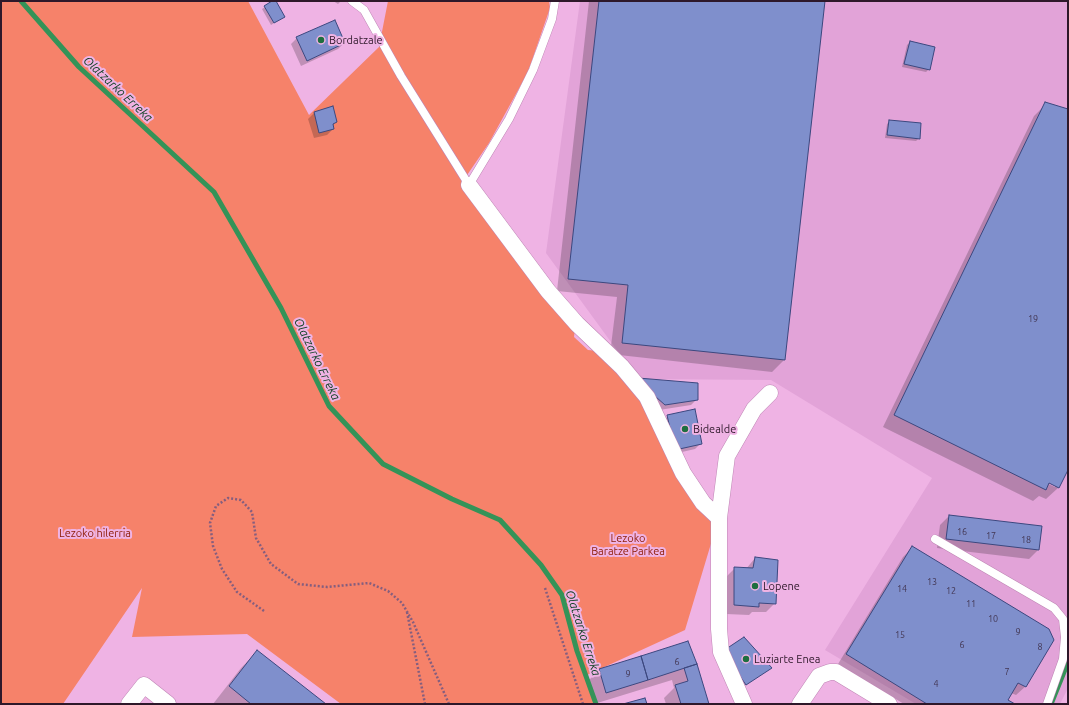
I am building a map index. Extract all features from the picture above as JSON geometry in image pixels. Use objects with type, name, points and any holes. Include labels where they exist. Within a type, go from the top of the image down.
[{"type":"street","points":[[469,184],[548,291],[577,324],[622,367],[647,397],[683,473],[703,503],[719,518]]},
{"type":"street","points":[[744,704],[721,652],[719,518],[727,456],[754,409],[770,393]]},
{"type":"street","points":[[800,704],[814,681],[824,673],[836,672],[889,704]]},
{"type":"street","points":[[129,704],[144,685],[168,704]]},
{"type":"lane","points":[[352,1],[364,10],[401,76],[469,184],[509,119],[533,70],[552,19],[555,1]]},
{"type":"lane","points":[[935,539],[1054,608],[1063,619],[1065,637],[1063,659],[1046,704]]},
{"type":"path","points":[[264,611],[237,592],[222,569],[213,546],[210,523],[216,506],[228,498],[241,500],[252,512],[256,538],[271,564],[298,584],[326,587],[369,583],[388,591],[402,603],[449,704]]},
{"type":"path","points":[[545,588],[583,704]]},
{"type":"path","points":[[406,609],[425,704]]},
{"type":"shaded area","points":[[580,1],[1068,1],[1068,688],[1060,704],[916,704],[825,650],[932,478],[771,380],[638,379],[546,253]]},
{"type":"green space","points":[[1,1],[248,1],[309,115],[379,47],[388,1],[549,1],[550,8],[528,72],[489,143],[463,181],[575,328],[574,337],[588,350],[598,351],[623,370],[716,527],[685,630],[587,675],[594,704],[341,704],[247,634],[132,637],[142,588],[63,704],[1,704]]},
{"type":"building","points":[[272,1],[276,1],[285,17],[274,23],[264,6]]},
{"type":"building","points":[[599,1],[825,1],[785,360],[622,343],[628,285],[568,279]]},
{"type":"building","name":"Bordatzale","points":[[335,20],[345,43],[307,61],[296,37]]},
{"type":"building","points":[[910,41],[935,47],[930,70],[904,64]]},
{"type":"building","points":[[1045,102],[1068,109],[1068,470],[1059,488],[1049,483],[1046,490],[894,415]]},
{"type":"building","points":[[333,106],[337,122],[333,124],[334,129],[319,133],[314,112]]},
{"type":"building","points":[[889,120],[921,123],[920,139],[887,135]]},
{"type":"building","points":[[638,378],[698,383],[698,400],[665,405],[638,381]]},
{"type":"building","name":"Bidealde","points":[[695,409],[702,444],[675,450],[667,415]]},
{"type":"building","points":[[949,515],[1042,526],[1039,550],[946,539]]},
{"type":"building","points":[[912,546],[1049,629],[1054,640],[1026,687],[1018,683],[1008,700],[1015,704],[927,704],[846,654]]},
{"type":"building","name":"Lopene","points":[[755,557],[778,560],[776,604],[759,603],[759,607],[734,605],[734,567],[753,568]]},
{"type":"building","name":"Luziarte Enea","points":[[744,637],[772,668],[746,685],[723,651]]},
{"type":"building","points":[[688,641],[697,664],[648,680],[641,656]]},
{"type":"building","points":[[257,650],[326,704],[251,704],[229,686]]},
{"type":"building","points":[[641,656],[648,680],[606,693],[599,669]]},
{"type":"building","points":[[697,664],[709,704],[681,704],[675,685],[688,681],[684,668]]},
{"type":"building","points":[[645,698],[647,704],[623,704]]},
{"type":"waterway","name":"Olatzarko Erreka","points":[[21,1],[79,67],[214,192],[281,308],[329,406],[383,464],[452,499],[500,520],[541,565],[562,595],[577,651],[596,704]]},
{"type":"waterway","points":[[1051,704],[1066,667],[1068,654]]},
{"type":"place","name":"Bordatzale","points":[[321,40]]},
{"type":"place","name":"Bidealde","points":[[685,429]]},
{"type":"place","name":"Lopene","points":[[755,586]]},
{"type":"place","name":"Luziarte Enea","points":[[746,659]]},
{"type":"park label","name":"Lezoko hilerria","points":[[95,533]]},
{"type":"park label","name":"Lezoko Baratze Parkea","points":[[628,544]]}]
